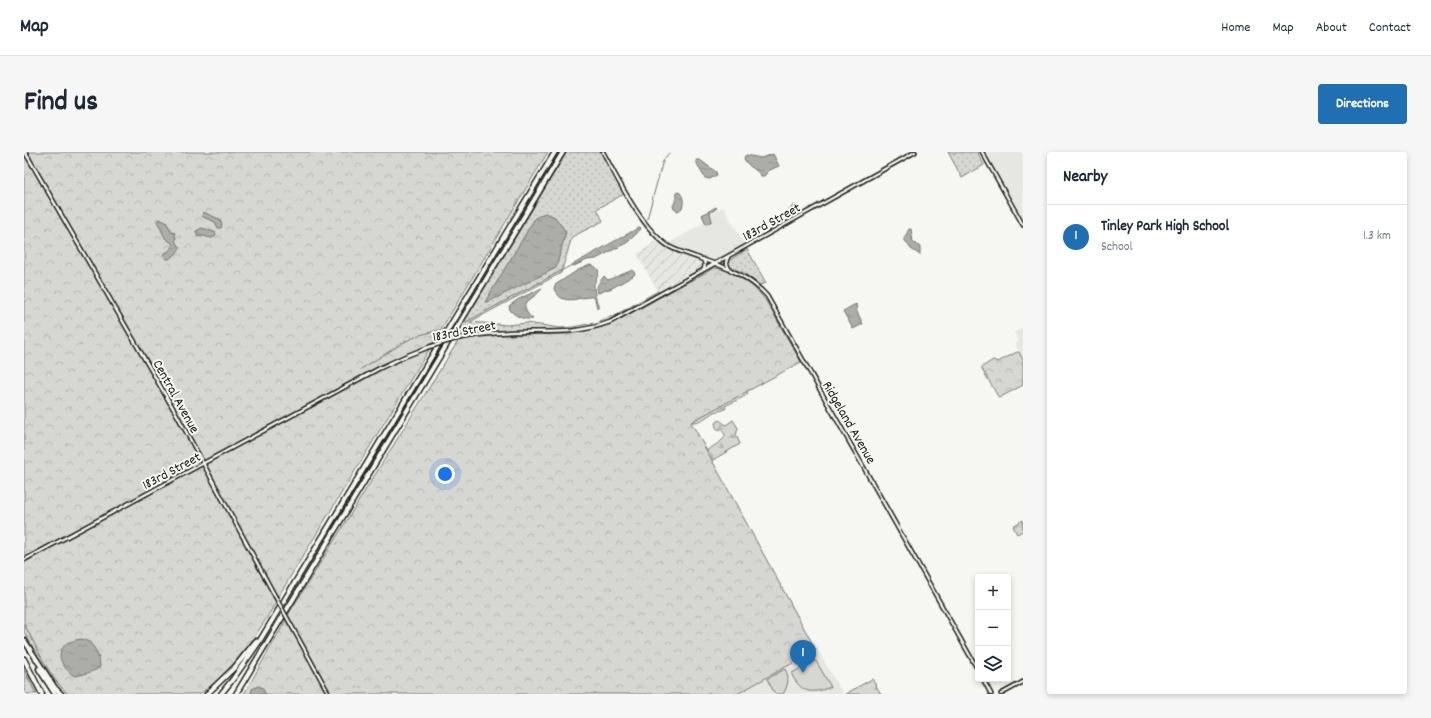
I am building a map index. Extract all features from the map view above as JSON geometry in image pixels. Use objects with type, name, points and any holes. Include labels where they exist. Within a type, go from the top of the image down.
[{"type":"highway","points":[[221,694],[247,660],[268,627],[555,152]]},
{"type":"highway","points":[[236,694],[563,152]]},
{"type":"highway","points":[[207,694],[235,667],[268,627]]},
{"type":"highway","points":[[24,640],[54,694]]},
{"type":"highway","points":[[24,640],[55,688],[61,694]]},
{"type":"highway","points":[[24,659],[42,694]]},
{"type":"street","name":"Central Avenue","points":[[25,152],[173,409],[329,694]]},
{"type":"street","name":"Ridgeland Avenue","points":[[603,152],[633,204],[645,223],[656,236],[672,248],[716,263],[748,278],[760,288],[771,303],[975,665]]},
{"type":"street","name":"183rd Street","points":[[24,560],[380,368],[406,356],[459,338],[495,333],[559,333],[592,328],[619,318],[915,152]]},
{"type":"street","points":[[982,152],[1023,225]]},
{"type":"street","points":[[729,256],[726,262],[729,269]]},
{"type":"street","points":[[702,259],[705,264],[703,270]]},
{"type":"street","points":[[985,682],[992,694]]},
{"type":"street","points":[[1002,694],[1023,682]]},
{"type":"shaded area","points":[[1023,152],[1023,220],[986,153]]},
{"type":"shaded area","points":[[723,207],[745,244],[715,261],[669,243],[704,223],[712,217],[711,214]]},
{"type":"shaded area","points":[[655,240],[673,251],[703,263],[703,268],[659,294],[637,254],[650,246]]},
{"type":"shaded area","points":[[1023,327],[1023,358],[1015,344],[1019,341],[1014,333]]},
{"type":"shaded area","points":[[817,649],[843,694],[737,694]]},
{"type":"green space","points":[[24,152],[548,152],[433,343],[430,344],[428,349],[430,348],[278,597],[277,594],[274,598],[276,602],[261,627],[234,663],[212,685],[200,694],[68,694],[61,687],[43,661],[24,624]]},
{"type":"green space","points":[[567,152],[601,152],[624,194],[597,209],[603,221],[572,237],[561,273],[470,322],[507,325],[527,323],[560,328],[593,323],[587,327],[564,331],[500,331],[455,337]]},
{"type":"green space","points":[[948,152],[977,152],[984,165],[962,178]]},
{"type":"green space","points":[[747,249],[766,283],[760,285],[744,273],[729,267],[727,262]]},
{"type":"green space","points":[[714,268],[722,269],[737,275],[756,289],[766,301],[801,362],[691,422],[816,650],[737,694],[244,694],[286,620],[289,624],[291,621],[288,615],[458,341],[477,337],[502,335],[568,334],[583,332],[609,325]]},
{"type":"green space","points":[[658,291],[659,294],[617,318],[602,323],[599,321],[617,314]]},
{"type":"green space","points":[[444,344],[366,473],[364,474],[442,345]]},
{"type":"green space","points":[[1019,352],[1023,360],[1023,385],[999,398],[982,367],[993,360],[998,362]]},
{"type":"green space","points":[[744,391],[748,393],[747,395],[725,406],[725,409],[714,412],[700,420],[691,422]]},
{"type":"green space","points":[[719,420],[726,425],[733,420],[738,428],[736,435],[740,444],[711,461],[706,451],[725,437],[725,434],[720,429],[717,430],[715,423]]},
{"type":"green space","points":[[363,476],[363,478],[324,542],[323,541]]},
{"type":"green space","points":[[1023,520],[1023,531],[1017,534],[1013,526]]},
{"type":"green space","points":[[24,624],[43,661],[61,687],[68,694],[63,694],[50,677],[24,632]]},
{"type":"green space","points":[[816,661],[831,687],[818,691],[808,691],[800,686],[792,675],[792,673]]},
{"type":"green space","points":[[24,665],[39,694],[36,694],[24,669]]},
{"type":"green space","points":[[24,669],[36,694],[26,694],[24,690]]},
{"type":"green space","points":[[785,669],[788,679],[786,688],[783,694],[775,694],[767,679]]},
{"type":"green space","points":[[872,679],[881,694],[845,694],[847,693]]},
{"type":"water","points":[[773,154],[779,166],[770,170],[764,176],[761,176],[748,165],[744,157],[746,155],[761,158]]},
{"type":"water","points":[[696,160],[700,160],[716,172],[717,175],[710,179],[705,178]]},
{"type":"water","points":[[679,192],[683,198],[683,202],[682,208],[678,211],[674,209],[673,206],[676,193]]},
{"type":"water","points":[[794,205],[798,206],[799,208],[792,213],[784,215]]},
{"type":"water","points":[[716,207],[717,208],[710,213],[712,221],[706,224],[702,215]]},
{"type":"water","points":[[203,212],[219,219],[222,224],[221,228],[218,228],[215,222],[203,217]]},
{"type":"water","points":[[545,213],[555,217],[566,232],[556,268],[490,301],[485,302],[535,218]]},
{"type":"water","points":[[159,219],[166,222],[172,232],[175,233],[176,243],[180,247],[178,252],[169,259],[166,259],[163,254],[170,250],[173,244],[165,238],[157,221]]},
{"type":"water","points":[[640,227],[640,230],[628,242],[596,259],[587,260],[574,266],[572,265]]},
{"type":"water","points":[[202,228],[216,233],[215,237],[198,237],[196,231]]},
{"type":"water","points":[[909,229],[911,229],[913,242],[920,247],[920,255],[911,249],[904,239]]},
{"type":"water","points":[[590,265],[599,271],[594,285],[594,291],[599,307],[597,308],[593,297],[567,300],[558,295],[554,289],[555,285],[578,270]]},
{"type":"water","points":[[633,270],[635,274],[633,276],[612,288],[598,293],[598,286],[604,276],[608,280]]},
{"type":"water","points":[[542,288],[525,303],[527,312],[533,319],[520,318],[510,310],[509,306],[517,300]]},
{"type":"water","points":[[856,304],[857,312],[863,324],[853,329],[843,311]]},
{"type":"water","points":[[81,639],[86,640],[93,646],[99,658],[100,667],[87,673],[74,676],[63,664],[60,653],[66,644]]},
{"type":"water","points":[[258,686],[263,688],[265,694],[251,694],[252,689]]},
{"type":"waterway","points":[[647,219],[662,164],[670,152]]},
{"type":"waterway","points":[[466,322],[572,265]]},
{"type":"waterway","points":[[361,369],[406,341],[420,335],[443,329]]},
{"type":"place","name":"Tinley Park High School","points":[[803,673]]}]
